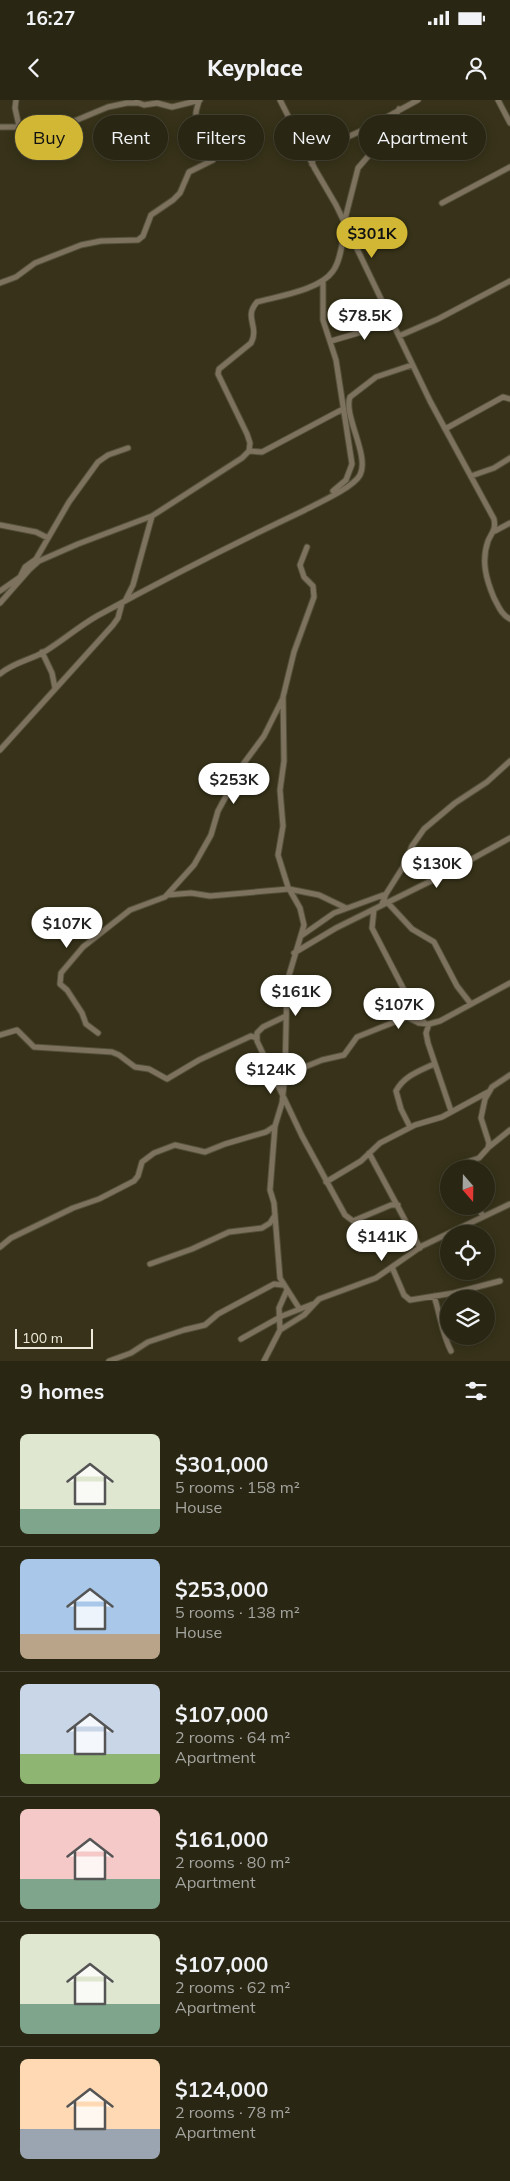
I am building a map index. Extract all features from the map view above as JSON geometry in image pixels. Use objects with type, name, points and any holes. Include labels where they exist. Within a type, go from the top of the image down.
[{"type":"street","points":[[16,100],[16,115]]},
{"type":"street","points":[[280,100],[312,164],[328,190],[412,365],[494,520],[495,531]]},
{"type":"street","points":[[312,164],[314,154],[317,151],[363,130],[418,100]]},
{"type":"street","points":[[498,100],[510,123]]},
{"type":"street","points":[[0,283],[16,277],[35,263],[81,245],[135,240],[143,236],[151,215],[180,194],[191,171],[213,160],[209,143],[196,119],[200,101],[172,108],[157,103],[144,105],[137,102],[122,104],[83,118]]},
{"type":"street","points":[[0,603],[34,564],[78,544],[152,516],[242,458],[249,451],[250,442],[247,434],[218,378],[218,372],[251,343],[254,337],[250,312],[257,302],[323,281],[333,271],[338,259],[358,168],[384,138],[400,109]]},
{"type":"street","points":[[0,127],[15,126]]},
{"type":"street","points":[[442,203],[510,167]]},
{"type":"street","points":[[399,336],[438,319],[510,280]]},
{"type":"street","points":[[314,505],[346,480],[352,464],[331,341],[323,320],[323,281]]},
{"type":"street","points":[[331,341],[365,331],[390,318]]},
{"type":"street","points":[[0,674],[8,668],[42,652],[76,629],[158,582],[314,505],[354,482],[361,472],[357,433],[349,405],[350,397],[376,377],[412,365]]},
{"type":"street","points":[[445,429],[503,397],[510,399]]},
{"type":"street","points":[[249,451],[262,452],[343,410]]},
{"type":"street","points":[[0,591],[20,577],[25,567],[36,559],[69,502],[98,462],[108,455],[128,448]]},
{"type":"street","points":[[471,476],[494,468],[510,458]]},
{"type":"street","points":[[0,750],[118,618],[123,603],[134,585],[152,516]]},
{"type":"street","points":[[494,520],[507,524]]},
{"type":"street","points":[[507,524],[495,531],[488,543],[485,557],[487,582],[502,614],[510,619]]},
{"type":"street","points":[[0,525],[36,532],[48,538]]},
{"type":"street","points":[[166,895],[194,865],[211,835],[218,811],[244,763],[264,736],[283,697],[294,652],[314,597],[313,586],[304,577],[300,565],[307,547]]},
{"type":"street","points":[[42,652],[52,673],[55,688]]},
{"type":"street","points":[[283,697],[284,761],[280,790],[283,826],[278,855],[289,889],[300,908],[303,921],[301,936],[294,953],[287,982],[285,1075],[282,1103],[275,1126],[270,1190],[275,1215],[280,1275],[285,1288],[299,1308]]},
{"type":"street","points":[[385,903],[386,894],[404,867],[412,846],[424,829],[455,803],[487,782],[510,761]]},
{"type":"street","points":[[294,953],[336,928],[510,838]]},
{"type":"street","points":[[98,1033],[86,1024],[82,1013],[67,990],[60,984],[61,972],[83,947],[126,913],[166,895],[191,893],[210,896],[289,889],[319,895],[346,908]]},
{"type":"street","points":[[301,936],[328,916],[386,894]]},
{"type":"street","points":[[385,903],[412,929],[434,942],[457,986],[471,1004]]},
{"type":"street","points":[[374,909],[371,923],[372,928],[416,1015],[428,1024]]},
{"type":"street","points":[[285,1075],[329,1058],[344,1055],[357,1037],[403,1017],[428,1024],[440,1021],[510,983]]},
{"type":"street","points":[[286,1016],[263,1027],[256,1033],[256,1038],[282,1095],[345,1215],[351,1222],[391,1205],[398,1206]]},
{"type":"street","points":[[428,1024],[426,1033],[434,1064],[451,1111]]},
{"type":"street","points":[[0,1035],[17,1030],[34,1047],[112,1052],[135,1067],[148,1069],[165,1079],[171,1078],[199,1060],[251,1036],[256,1038]]},
{"type":"street","points":[[410,1127],[401,1109],[396,1091],[401,1082],[412,1074],[434,1064]]},
{"type":"street","points":[[326,1182],[354,1165],[380,1143],[410,1127],[442,1117],[488,1092],[498,1082],[510,1075]]},
{"type":"street","points":[[488,1092],[481,1118],[486,1131],[488,1147]]},
{"type":"street","points":[[0,1247],[11,1238],[73,1208],[99,1199],[134,1181],[138,1176],[142,1162],[154,1153],[175,1145],[205,1152],[266,1132],[275,1126]]},
{"type":"street","points":[[472,1160],[481,1157],[488,1147],[510,1130]]},
{"type":"street","points":[[369,1153],[420,1248]]},
{"type":"street","points":[[264,1361],[280,1330],[304,1315],[324,1297],[376,1278],[420,1248],[510,1204]]},
{"type":"street","points":[[150,1264],[192,1250],[229,1232],[262,1228],[270,1223],[275,1215]]},
{"type":"street","points":[[392,1267],[407,1299],[410,1300],[454,1293],[500,1281]]},
{"type":"street","points":[[109,1361],[131,1353],[148,1342],[205,1325],[218,1314],[274,1284],[285,1288]]},
{"type":"street","points":[[280,1330],[279,1308],[285,1288]]},
{"type":"street","points":[[434,1296],[445,1339],[451,1351]]},
{"type":"street","points":[[242,1339],[299,1308],[314,1304]]}]
